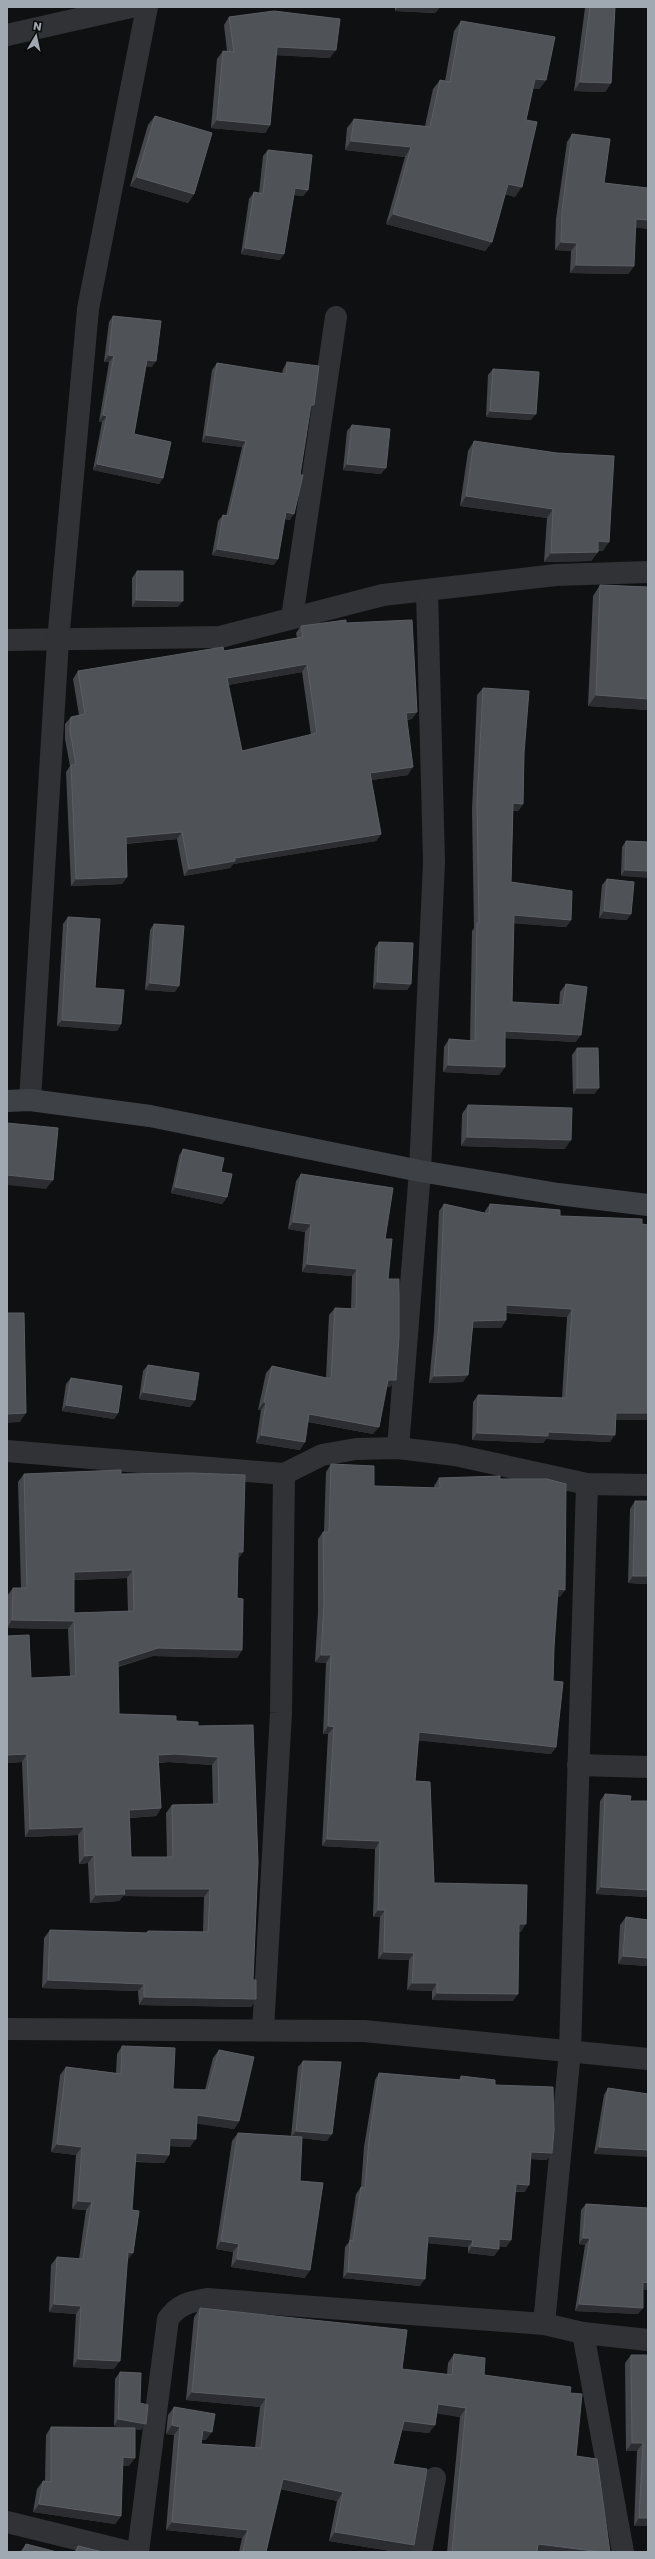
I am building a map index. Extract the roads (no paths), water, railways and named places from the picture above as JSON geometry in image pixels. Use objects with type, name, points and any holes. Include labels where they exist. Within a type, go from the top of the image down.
[{"type":"street","points":[[7,35],[131,7]]},
{"type":"street","points":[[30,1100],[58,640],[88,309],[147,7]]},
{"type":"street","points":[[292,618],[336,317]]},
{"type":"street","points":[[7,640],[220,637],[383,595],[556,575],[648,572]]},
{"type":"street","points":[[398,1448],[420,1172],[434,862],[427,591]]},
{"type":"street","points":[[7,1101],[30,1100],[150,1116],[420,1172],[648,1205]]},
{"type":"street","points":[[7,1451],[284,1474],[322,1455],[356,1449],[398,1448],[455,1455],[587,1484],[648,1485]]},
{"type":"street","points":[[263,2030],[281,1713],[284,1474]]},
{"type":"street","points":[[544,2324],[570,2051],[587,1484]]},
{"type":"street","points":[[578,1765],[648,1767]]},
{"type":"street","points":[[7,2029],[364,2031],[648,2059]]},
{"type":"street","points":[[138,2552],[168,2319],[176,2308],[190,2301],[207,2299],[544,2324],[584,2334],[648,2340]]},
{"type":"street","points":[[584,2334],[623,2552]]},
{"type":"street","points":[[422,2552],[435,2478]]},
{"type":"street","points":[[7,2522],[129,2552]]}]
